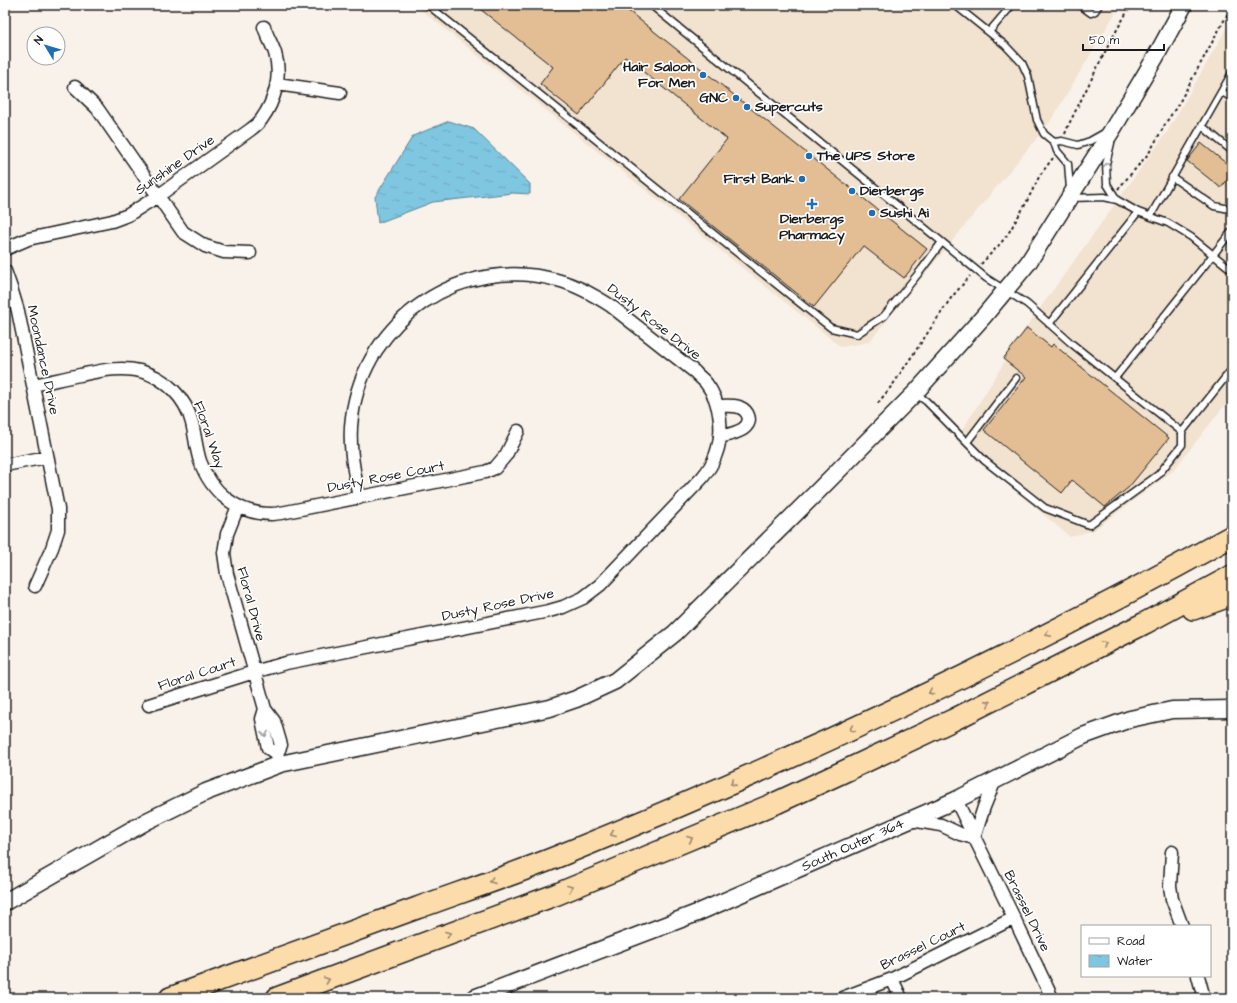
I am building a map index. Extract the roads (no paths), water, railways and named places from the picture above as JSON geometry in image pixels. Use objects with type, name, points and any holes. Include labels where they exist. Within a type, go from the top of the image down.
[{"type":"highway","points":[[1082,616],[1135,579],[1232,520]]},
{"type":"highway","points":[[170,998],[519,871],[635,825],[798,754],[887,713],[1017,650],[1232,536]]},
{"type":"highway","points":[[277,998],[555,895],[769,806],[946,724],[1145,623],[1232,576]]},
{"type":"highway","points":[[1145,623],[1192,610],[1232,595]]},
{"type":"main road","points":[[5,902],[147,821],[199,795],[278,759],[550,708],[576,699],[615,681],[675,633],[915,393],[1028,263],[1071,198],[1114,127],[1155,58],[1184,5]]},
{"type":"main road","name":"South Outer 364","points":[[474,998],[697,913],[956,800],[1082,736],[1130,719],[1172,710],[1232,709]]},
{"type":"street","name":"Sunshine Drive","points":[[5,249],[28,239],[112,221],[128,215],[158,196],[250,130],[261,120],[273,100],[278,70],[275,53],[264,27]]},
{"type":"street","points":[[276,84],[340,93]]},
{"type":"street","points":[[75,87],[97,108],[183,232],[205,246],[224,252],[250,253]]},
{"type":"street","name":"Moondance Drive","points":[[5,271],[18,311],[58,509],[58,530],[52,548],[35,586]]},
{"type":"street","name":"Dusty Rose Drive","points":[[254,672],[294,662],[549,611],[563,607],[583,598],[600,584],[711,467],[719,444],[719,414],[714,398],[706,384],[695,372],[611,306],[597,297],[569,283],[541,276],[511,274],[480,278],[451,287],[421,303],[408,313],[384,339],[366,368],[355,400],[351,432],[353,464],[359,498]]},
{"type":"street","name":"Floral Way","points":[[33,385],[120,368],[141,371],[157,378],[170,387],[180,398],[188,411],[200,460],[208,478],[218,492],[230,502],[238,506]]},
{"type":"street","points":[[717,406],[739,407],[748,414],[749,418],[748,423],[744,428],[737,432],[720,437]]},
{"type":"street","name":"Dusty Rose Court","points":[[238,506],[256,512],[271,514],[286,512],[485,472],[495,468],[506,455],[518,431]]},
{"type":"street","points":[[5,465],[47,457]]},
{"type":"street","name":"Floral Drive","points":[[238,506],[227,534],[224,553],[227,574],[265,709],[262,719],[268,748],[278,759]]},
{"type":"street","name":"Floral Court","points":[[149,705],[254,672]]},
{"type":"street","points":[[911,820],[941,825],[960,834],[974,838],[984,806],[995,780]]},
{"type":"street","name":"Brassel Drive","points":[[956,800],[1052,998]]},
{"type":"street","points":[[1172,852],[1170,886],[1172,899],[1182,925]]},
{"type":"street","name":"Brassel Court","points":[[842,998],[892,979],[1014,918]]},
{"type":"street","points":[[1198,977],[1204,998]]},
{"type":"street","points":[[892,979],[901,998]]},
{"type":"lane","points":[[651,5],[976,270],[1027,304],[1071,343],[1182,432]]},
{"type":"lane","points":[[955,5],[1011,50],[1022,63],[1028,76],[1037,120],[1044,134],[1054,142],[1068,164],[1071,198],[1104,197],[1117,200],[1138,212],[1151,215],[1174,226],[1191,237],[1232,270]]},
{"type":"lane","points":[[990,32],[1012,5]]},
{"type":"lane","points":[[1080,5],[1091,13],[1095,11],[1099,5]]},
{"type":"lane","points":[[432,6],[831,328],[857,334],[884,316],[942,242]]},
{"type":"lane","points":[[1151,215],[1232,73]]},
{"type":"lane","points":[[1222,92],[1232,98]]},
{"type":"lane","points":[[1202,126],[1232,151]]},
{"type":"lane","points":[[1054,142],[1078,145],[1090,141],[1114,127]]},
{"type":"lane","points":[[1114,127],[1106,164],[1107,184],[1117,200]]},
{"type":"lane","points":[[1172,177],[1214,206],[1230,209],[1232,206]]},
{"type":"lane","points":[[1049,324],[1138,212]]},
{"type":"lane","points":[[1115,378],[1232,231]]},
{"type":"lane","points":[[915,393],[926,401],[985,461],[1045,508],[1089,525],[1158,475],[1182,445],[1182,432],[1232,369]]},
{"type":"lane","points":[[967,442],[1016,378]]},
{"type":"water","points":[[449,121],[474,129],[530,184],[530,194],[513,193],[433,202],[378,223],[375,197],[413,136]]},
{"type":"place","name":"Hair Saloon For Men","points":[[703,75]]},
{"type":"place","name":"GNC","points":[[736,98]]},
{"type":"place","name":"Supercuts","points":[[747,107]]},
{"type":"place","name":"The UPS Store","points":[[809,156]]},
{"type":"place","name":"First Bank","points":[[802,179]]},
{"type":"place","name":"Dierbergs","points":[[852,191]]},
{"type":"place","name":"Dierbergs Pharmacy","points":[[812,204]]},
{"type":"place","name":"Sushi Ai","points":[[872,213]]}]
